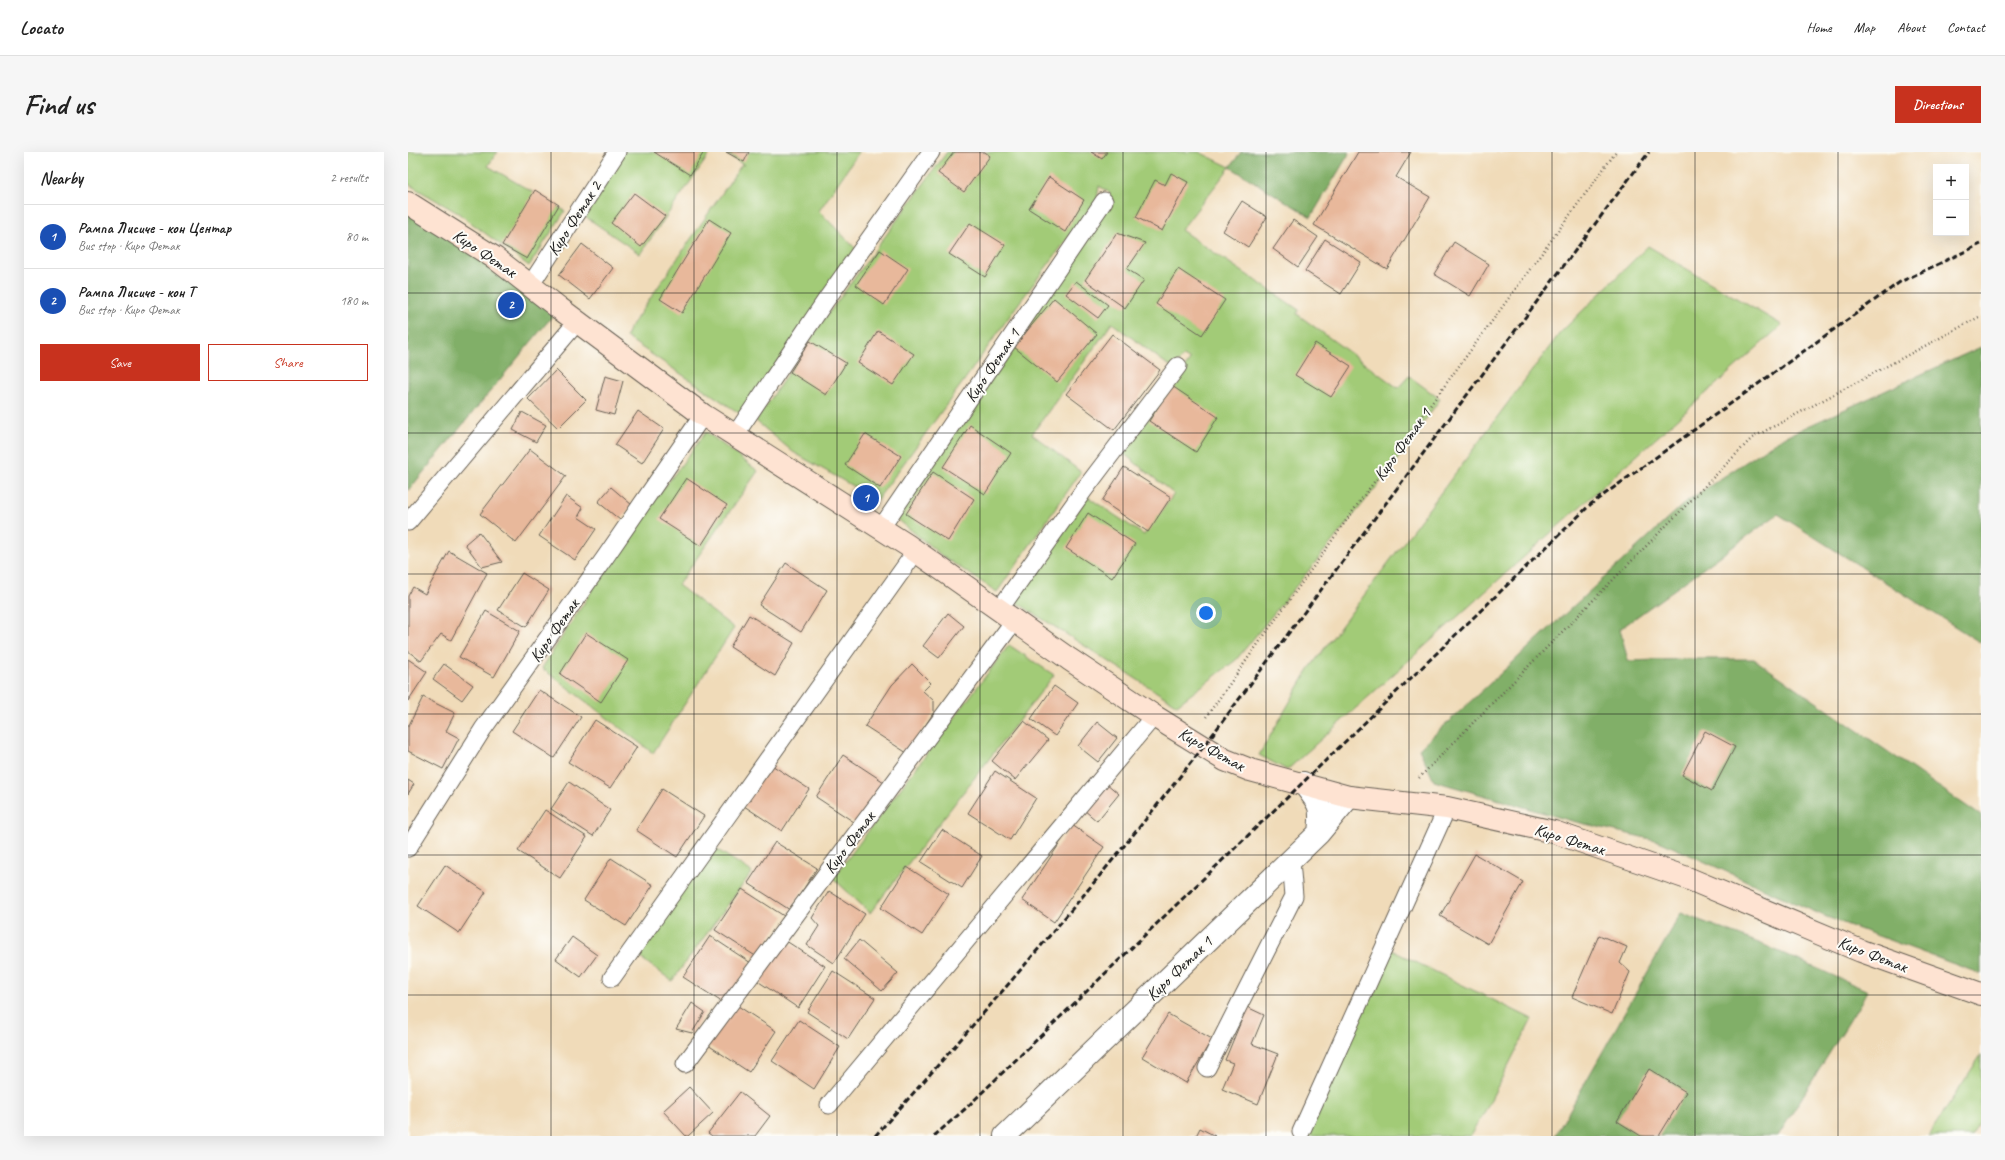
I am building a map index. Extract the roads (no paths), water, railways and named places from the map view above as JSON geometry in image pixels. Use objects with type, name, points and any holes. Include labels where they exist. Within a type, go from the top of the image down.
[{"type":"main road","name":"Киро Фетак","points":[[408,204],[458,234],[531,284],[577,322],[703,415],[916,551],[1006,615],[1154,716],[1225,760],[1250,770],[1303,783],[1349,797],[1447,808],[1554,832],[1680,875],[1861,951],[1981,994]]},
{"type":"street","points":[[1303,783],[1316,800],[1321,811],[1319,833]]},
{"type":"street","name":"Киро Фетак 1","points":[[1005,1136],[1319,833],[1349,797]]},
{"type":"lane","name":"Киро Фетак 2","points":[[531,284],[618,152]]},
{"type":"lane","points":[[734,435],[826,300],[931,152]]},
{"type":"lane","name":"Киро Фетак 1","points":[[881,528],[1104,202]]},
{"type":"lane","points":[[408,522],[577,322]]},
{"type":"lane","points":[[1006,615],[1084,490],[1178,366]]},
{"type":"lane","name":"Киро Фетак","points":[[408,848],[483,729],[604,559],[703,415]]},
{"type":"lane","points":[[612,978],[916,551]]},
{"type":"lane","name":"Киро Фетак","points":[[685,1064],[1006,615]]},
{"type":"lane","points":[[829,1105],[1154,716]]},
{"type":"lane","points":[[1301,1132],[1447,808]]},
{"type":"lane","points":[[1206,1068],[1294,896],[1290,861]]},
{"type":"railway","points":[[875,1136],[1043,944],[1204,746],[1649,152]]},
{"type":"railway","points":[[934,1136],[965,1109],[1591,504],[1900,282],[1981,244]]},
{"type":"place","name":"Рампа Лисиче - кон Т","points":[[511,305]]},
{"type":"place","name":"Рампа Лисиче - кон Центар","points":[[866,498]]}]
